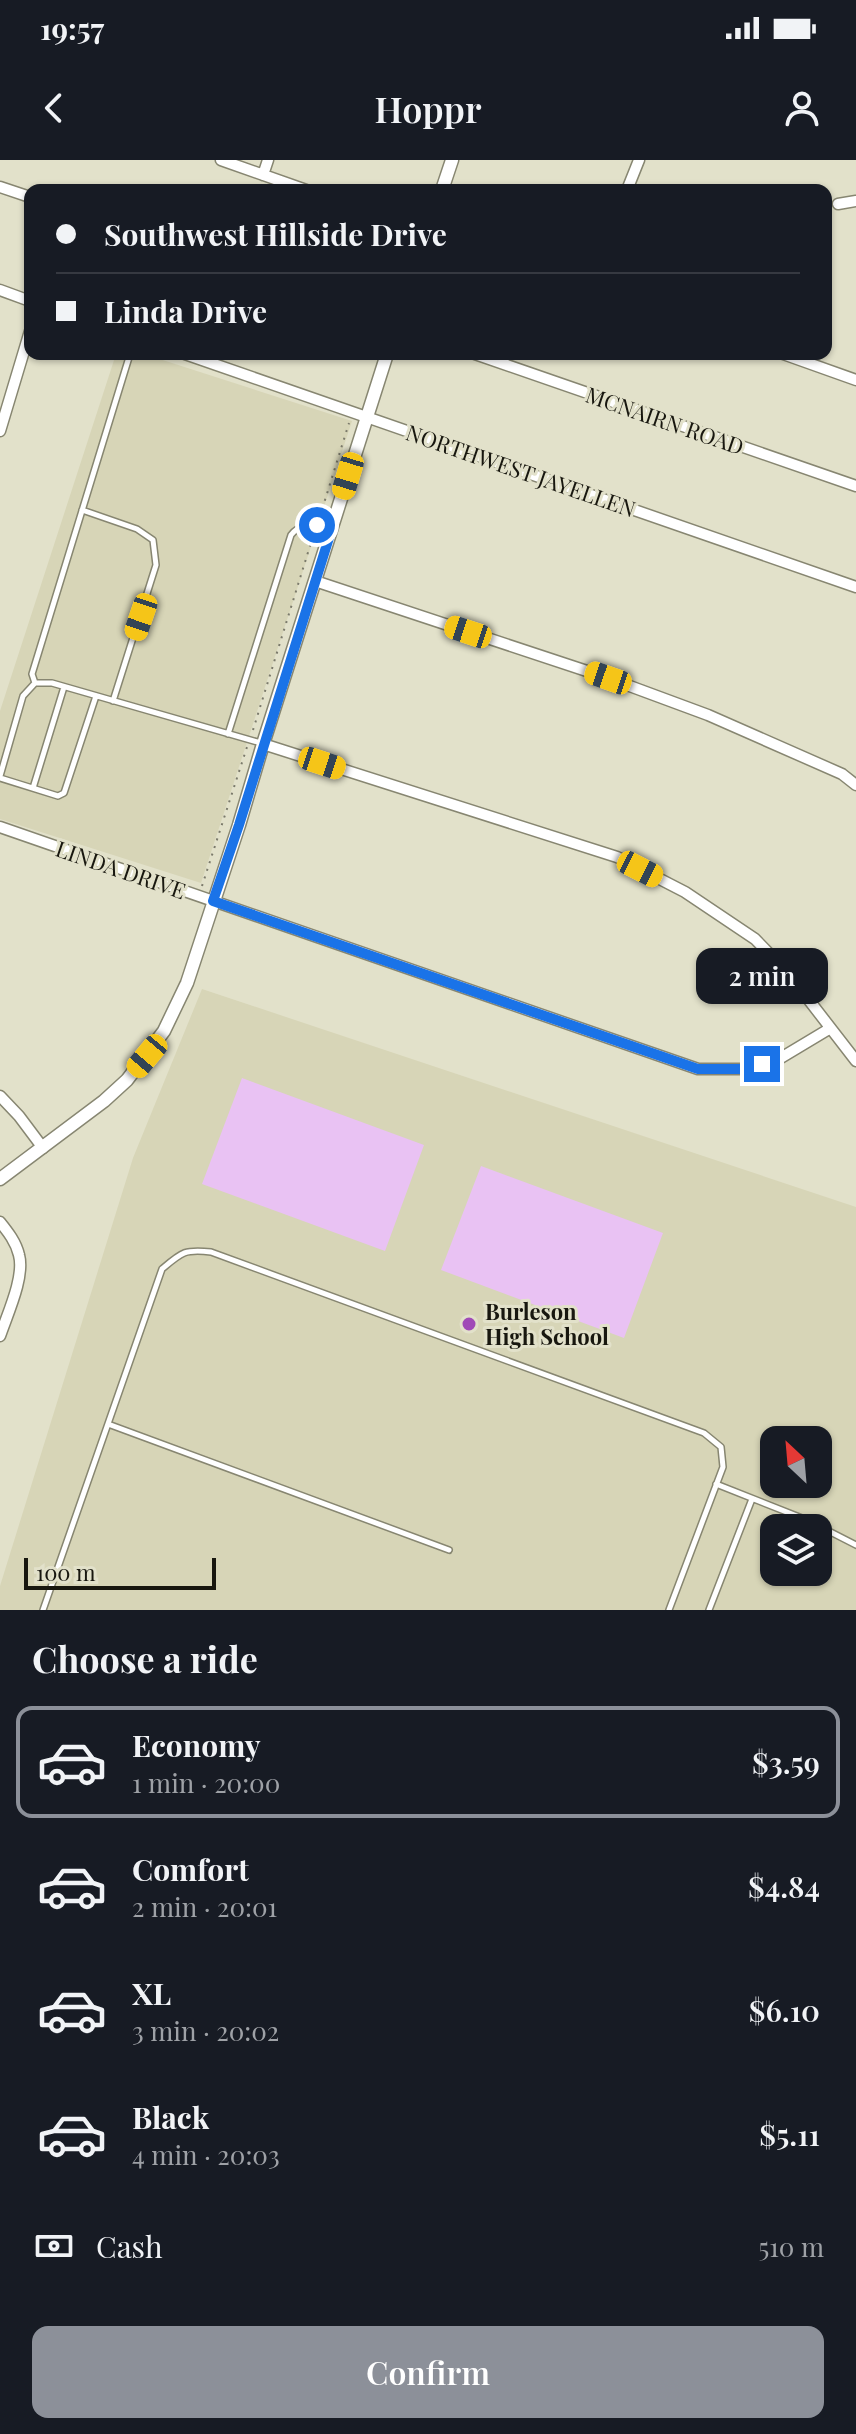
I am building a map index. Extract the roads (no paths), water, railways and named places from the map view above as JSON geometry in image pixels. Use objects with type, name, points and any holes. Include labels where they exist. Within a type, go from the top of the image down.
[{"type":"street","points":[[221,160],[289,184]]},
{"type":"street","points":[[263,175],[268,160]]},
{"type":"street","points":[[444,184],[452,160]]},
{"type":"street","points":[[629,184],[639,160]]},
{"type":"street","points":[[0,187],[24,195]]},
{"type":"street","points":[[838,204],[856,201]]},
{"type":"street","points":[[0,290],[24,299]]},
{"type":"street","points":[[0,431],[24,351]]},
{"type":"street","name":"NORTHWEST JAYELLEN","points":[[203,360],[856,587]]},
{"type":"street","points":[[0,1179],[117,1090],[164,1031],[187,983],[385,360]]},
{"type":"street","name":"MCNAIRN ROAD","points":[[492,360],[856,486]]},
{"type":"street","points":[[800,360],[856,380]]},
{"type":"street","points":[[315,581],[594,673],[708,715],[842,774],[856,785]]},
{"type":"street","points":[[263,744],[617,857],[685,892],[755,939],[788,973],[856,1061]]},
{"type":"street","name":"LINDA DRIVE","points":[[0,827],[698,1069],[746,1069],[779,1059],[829,1029]]},
{"type":"street","points":[[0,1096],[43,1148]]},
{"type":"street","points":[[0,1222],[15,1242],[20,1257],[20,1272],[0,1336]]},
{"type":"lane","points":[[35,683],[32,674],[128,360]]},
{"type":"lane","points":[[82,510],[137,529],[153,540],[156,565],[113,701]]},
{"type":"lane","points":[[228,734],[289,539],[297,528],[306,524],[333,525]]},
{"type":"lane","points":[[96,696],[64,793],[58,796],[0,777],[23,696],[35,683],[52,683],[263,744]]},
{"type":"lane","points":[[33,788],[64,687]]},
{"type":"lane","points":[[43,1610],[162,1269],[191,1249],[211,1252],[704,1433],[721,1447],[723,1467],[669,1610]]},
{"type":"lane","points":[[108,1424],[449,1550]]},
{"type":"lane","points":[[716,1484],[807,1520],[856,1545]]},
{"type":"lane","points":[[709,1610],[752,1499]]},
{"type":"place","name":"Burleson High School","points":[[469,1324]]}]
